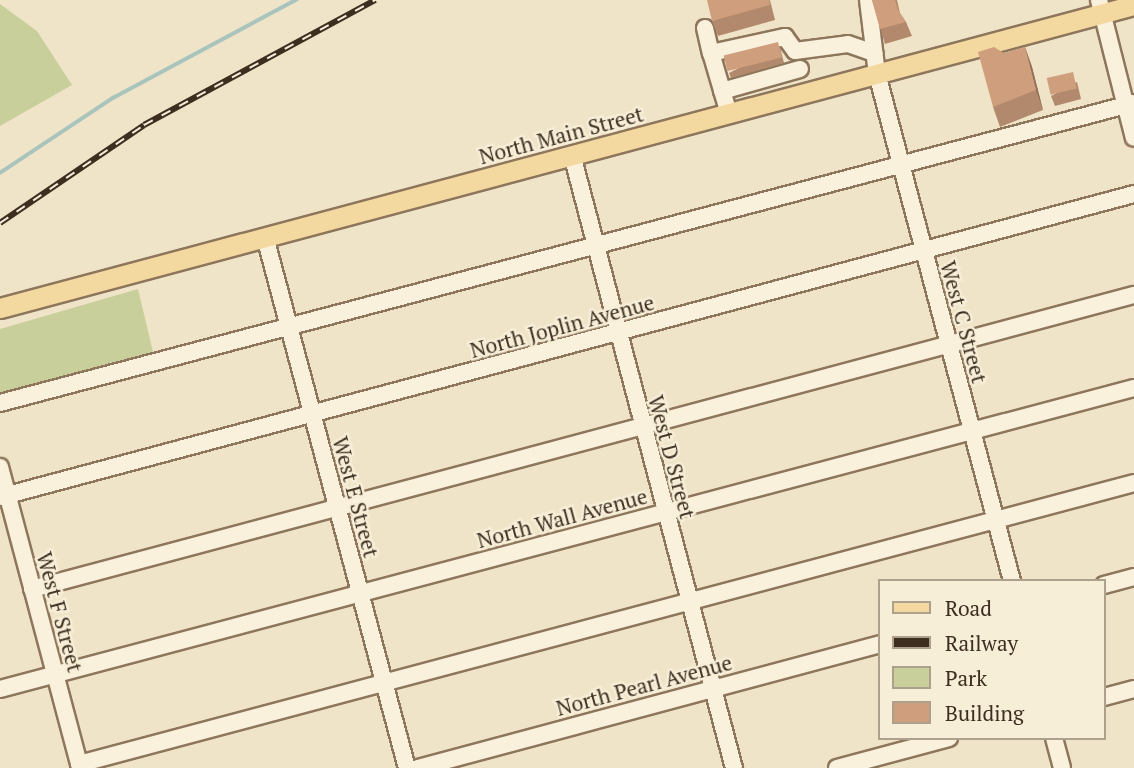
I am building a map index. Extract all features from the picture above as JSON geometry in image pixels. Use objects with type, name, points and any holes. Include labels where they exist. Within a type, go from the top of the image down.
[{"type":"main road","name":"North Main Street","points":[[0,308],[877,74],[1100,7],[1134,5]]},
{"type":"street","name":"West C Street","points":[[868,0],[877,74],[1011,579]]},
{"type":"street","points":[[1100,7],[1130,105],[1134,138]]},
{"type":"street","points":[[705,29],[729,114]]},
{"type":"street","points":[[712,53],[736,67],[761,60],[785,37],[795,51],[807,93]]},
{"type":"street","points":[[795,51],[848,44],[874,53]]},
{"type":"street","points":[[723,91],[736,67],[761,60],[800,69]]},
{"type":"street","points":[[0,403],[1130,105]]},
{"type":"street","name":"West D Street","points":[[572,155],[734,768]]},
{"type":"street","name":"North Joplin Avenue","points":[[4,496],[1134,194]]},
{"type":"street","name":"West E Street","points":[[265,237],[407,768]]},
{"type":"street","points":[[33,589],[1134,295]]},
{"type":"street","name":"North Wall Avenue","points":[[0,689],[1134,388]]},
{"type":"street","name":"West F Street","points":[[0,467],[4,496],[33,589],[79,766]]},
{"type":"street","points":[[79,766],[1134,483]]},
{"type":"street","points":[[1106,584],[1134,577]]},
{"type":"street","name":"North Pearl Avenue","points":[[418,768],[878,646]]},
{"type":"street","points":[[1106,696],[1134,689]]},
{"type":"street","points":[[837,768],[942,740]]},
{"type":"street","points":[[1055,740],[1062,768]]},
{"type":"green space","points":[[0,4],[37,31],[72,85],[0,126]]},
{"type":"green space","points":[[138,289],[154,356],[0,397],[0,329]]},
{"type":"building","points":[[707,0],[769,0],[770,5],[712,21]]},
{"type":"building","points":[[872,0],[895,0],[906,22],[880,29]]},
{"type":"building","points":[[778,42],[782,58],[728,71],[724,56]]},
{"type":"building","points":[[994,47],[1004,53],[1025,47],[1036,90],[993,107],[978,52]]},
{"type":"building","points":[[1073,72],[1077,89],[1051,95],[1047,78]]},
{"type":"waterway","points":[[0,173],[113,98],[296,0]]},
{"type":"railway","points":[[0,223],[144,125],[375,0]]}]
